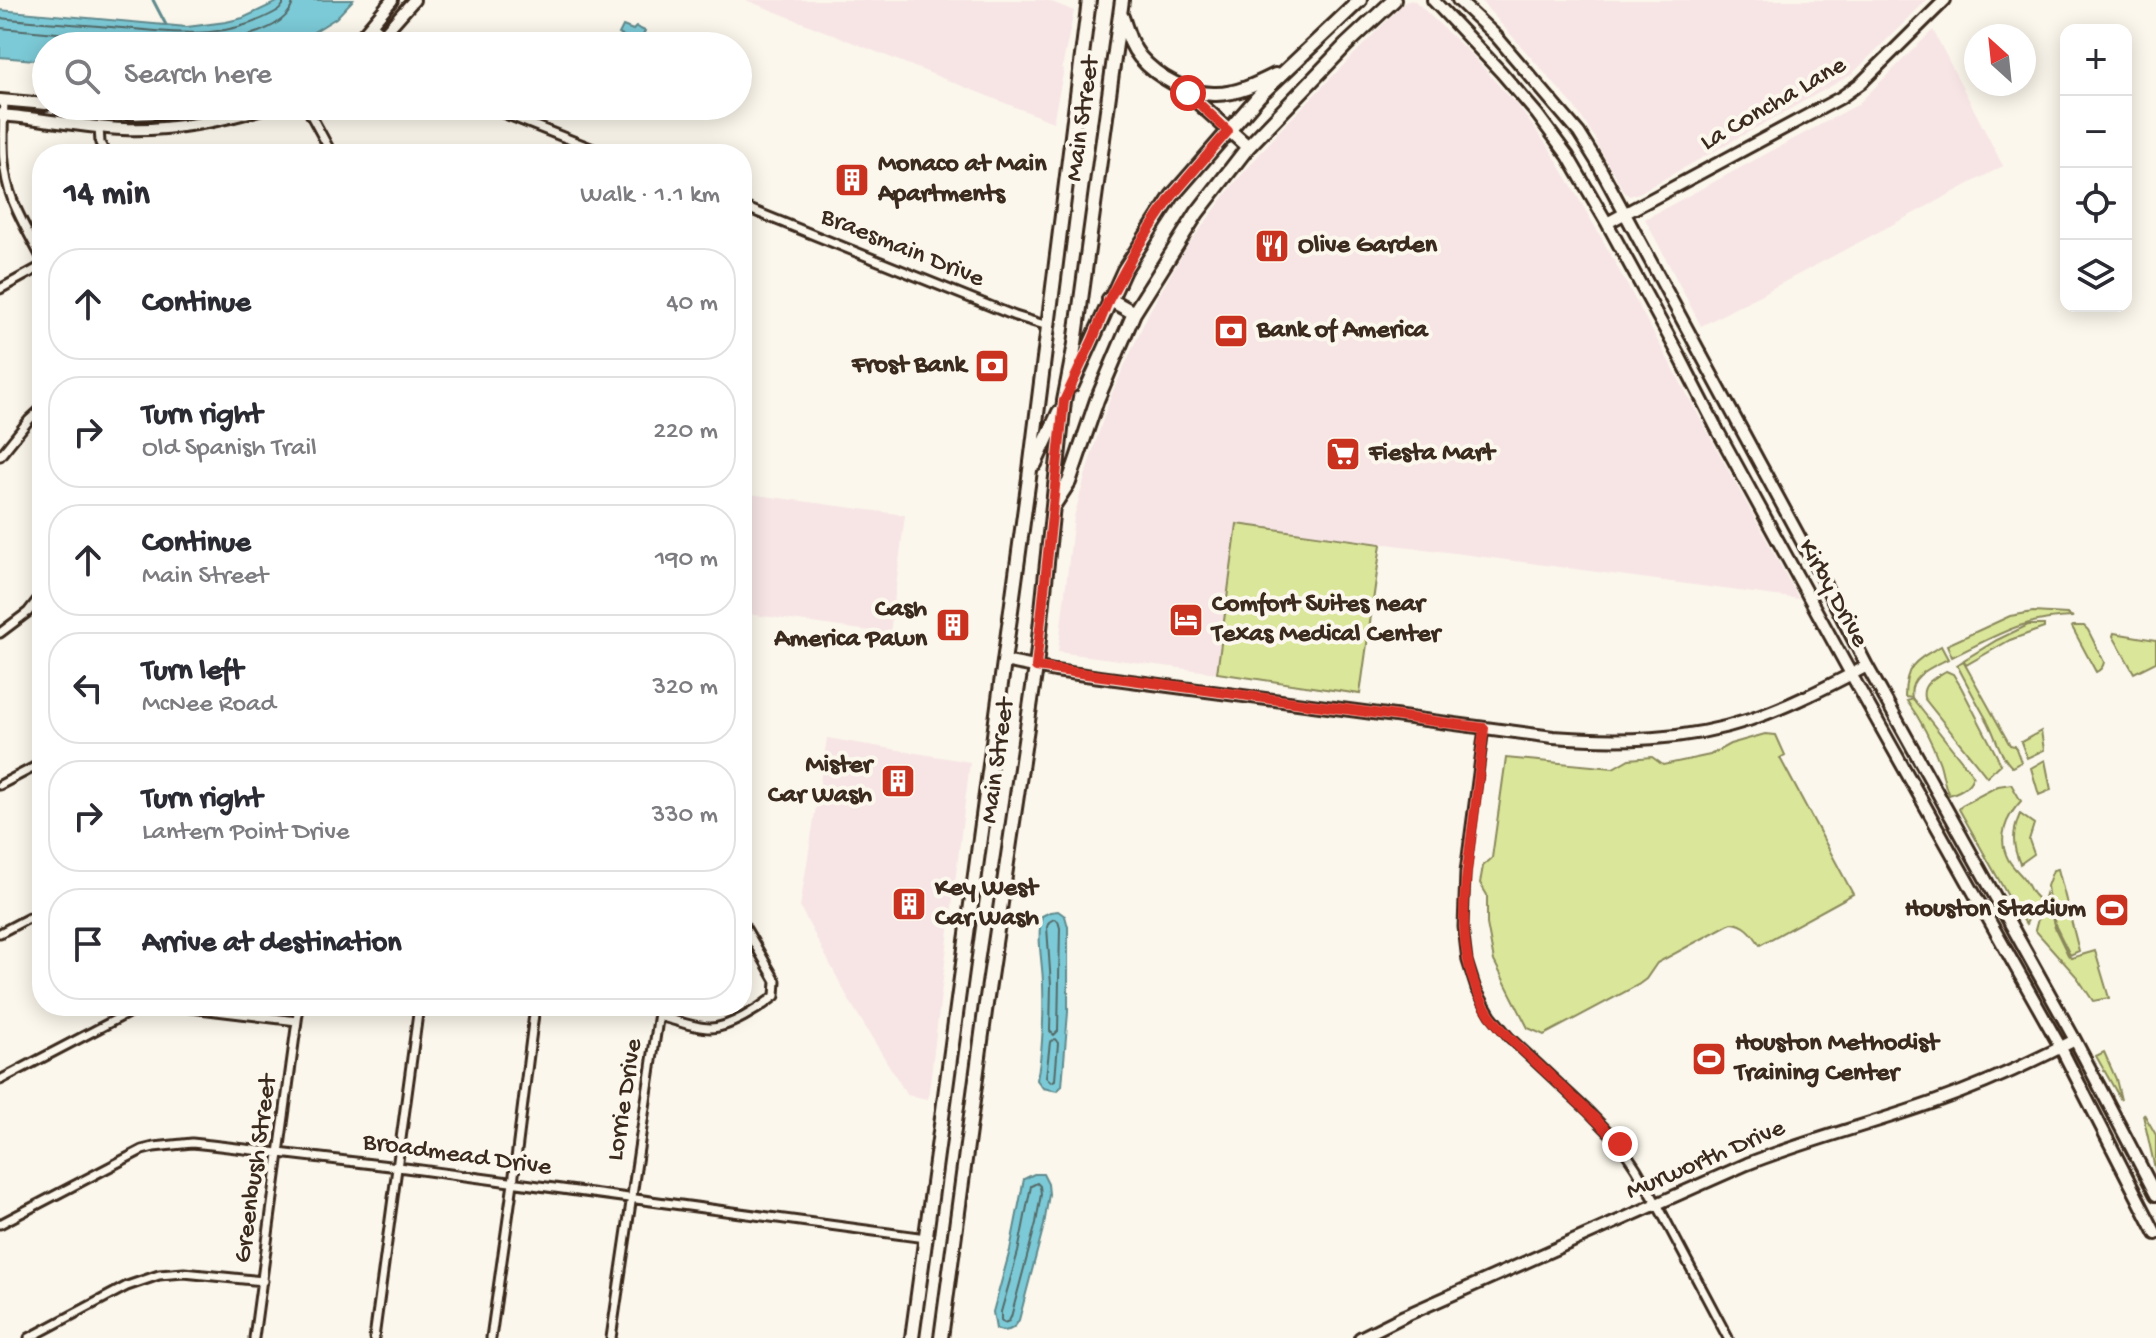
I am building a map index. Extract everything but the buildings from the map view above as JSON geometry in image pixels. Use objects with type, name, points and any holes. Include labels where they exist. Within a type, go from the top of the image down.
[{"type":"main road","points":[[364,32],[392,0]]},
{"type":"main road","points":[[387,32],[414,0]]},
{"type":"main road","name":"Main Street","points":[[912,1338],[1029,478],[1089,0]]},
{"type":"main road","points":[[1029,478],[1109,299],[1137,248],[1172,196],[1258,97],[1360,0]]},
{"type":"main road","points":[[1052,508],[1069,482],[1097,400],[1134,313],[1197,213],[1248,147],[1394,0]]},
{"type":"main road","name":"Kirby Drive","points":[[1433,0],[1537,114],[1568,156],[1851,674],[2061,1048],[2152,1217],[2156,1234]]},
{"type":"main road","name":"Kirby Drive","points":[[1458,0],[1496,36],[1579,133],[1625,213],[1867,666],[2075,1040],[2156,1195]]},
{"type":"main road","name":"La Concha Lane","points":[[1607,223],[1840,98],[1861,83],[1945,0]]},
{"type":"main road","points":[[1122,6],[1129,39],[1140,56],[1248,147]]},
{"type":"main road","name":"Main Street","points":[[941,1338],[1036,667],[1064,401],[1122,6]]},
{"type":"main road","points":[[1178,85],[1216,94],[1254,86],[1289,68]]},
{"type":"main road","points":[[2,100],[32,103]]},
{"type":"main road","points":[[2,115],[32,119]]},
{"type":"main road","points":[[42,120],[141,129],[218,120]]},
{"type":"main road","points":[[1109,299],[1134,313]]},
{"type":"main road","points":[[1048,326],[1076,328]]},
{"type":"main road","points":[[1680,357],[1697,348]]},
{"type":"main road","points":[[1004,661],[1598,741],[1638,741],[1748,721],[1867,666]]},
{"type":"main road","points":[[1955,860],[1971,851]]},
{"type":"main road","points":[[958,999],[986,1004]]},
{"type":"main road","name":"Murworth Drive","points":[[1360,1338],[1716,1177],[1776,1152],[1974,1088],[2075,1040]]},
{"type":"main road","points":[[942,1120],[970,1123]]},
{"type":"main road","points":[[926,1238],[954,1243]]},
{"type":"street","points":[[372,24],[381,32]]},
{"type":"street","points":[[2,100],[3,161],[7,180],[12,200],[32,239]]},
{"type":"street","points":[[314,120],[327,144]]},
{"type":"street","points":[[520,120],[581,144]]},
{"type":"street","points":[[99,127],[101,144]]},
{"type":"street","name":"Braesmain Drive","points":[[752,210],[1015,316],[1048,326]]},
{"type":"street","points":[[0,289],[32,271]]},
{"type":"street","points":[[0,456],[32,417]]},
{"type":"street","points":[[0,633],[32,607]]},
{"type":"street","points":[[1484,728],[1465,872],[1463,927],[1467,961],[1476,989],[1509,1037],[1620,1144],[1657,1204],[1728,1338]]},
{"type":"street","points":[[0,785],[32,768]]},
{"type":"street","points":[[0,933],[32,916]]},
{"type":"street","points":[[752,939],[776,981],[775,996],[752,1011]]},
{"type":"street","points":[[0,1080],[122,1016]]},
{"type":"street","points":[[256,1016],[297,1021]]},
{"type":"street","name":"Greenbush Street","points":[[254,1338],[298,1016]]},
{"type":"street","points":[[374,1338],[418,1016]]},
{"type":"street","points":[[491,1338],[534,1016]]},
{"type":"street","points":[[659,1016],[710,1028],[726,1025],[743,1016]]},
{"type":"street","name":"Lorrie Drive","points":[[611,1338],[659,1016]]},
{"type":"street","name":"Broadmead Drive","points":[[0,1224],[142,1150],[192,1143],[398,1167],[926,1238]]},
{"type":"street","points":[[29,1338],[127,1286],[159,1275],[184,1273],[263,1281]]},
{"type":"shaded area","points":[[746,0],[1047,0],[1074,11],[1053,122]]},
{"type":"shaded area","points":[[1407,0],[1415,1],[1472,55],[1521,110],[1550,149],[1799,599],[1237,524],[1217,673],[1058,652],[1074,517],[1111,395],[1149,312],[1186,248],[1232,186],[1280,130]]},
{"type":"shaded area","points":[[1480,0],[1927,0],[1851,75],[1630,196],[1625,193],[1574,106]]},
{"type":"shaded area","points":[[1933,30],[1964,90],[1964,96],[1967,96],[2003,166],[1701,326],[1645,219],[1857,105]]},
{"type":"shaded area","points":[[752,494],[905,515],[890,634],[752,614]]},
{"type":"shaded area","points":[[827,738],[970,762],[928,1099],[907,1095],[849,1000],[800,907]]},
{"type":"green space","points":[[1237,524],[1381,544],[1360,694],[1217,673]]},
{"type":"green space","points":[[2033,612],[2073,617],[2024,625],[1952,657],[1947,645],[2010,616]]},
{"type":"green space","points":[[2028,625],[2044,625],[2044,628],[2010,640],[1966,665],[1964,660]]},
{"type":"green space","points":[[2073,626],[2084,626],[2088,630],[2104,662],[2098,671],[2096,672]]},
{"type":"green space","points":[[2114,633],[2156,640],[2156,662],[2134,673]]},
{"type":"green space","points":[[1941,646],[1948,659],[1922,673],[1913,684],[1912,698],[1905,697],[1907,678],[1913,665]]},
{"type":"green space","points":[[1963,661],[2010,745],[2015,746],[2021,762],[2012,767],[2001,752],[1957,665]]},
{"type":"green space","points":[[1946,671],[1953,674],[1961,687],[2001,764],[1987,777],[1924,698],[1927,685]]},
{"type":"green space","points":[[1913,699],[1973,775],[1970,783],[1960,791],[1949,795],[1933,748],[1907,701]]},
{"type":"green space","points":[[2041,731],[2044,750],[2027,758],[2021,742]]},
{"type":"green space","points":[[1765,734],[1776,735],[1785,755],[1780,758],[1853,894],[1760,945],[1744,927],[1731,923],[1657,963],[1638,985],[1544,1035],[1528,1028],[1494,961],[1487,924],[1487,895],[1480,883],[1483,866],[1492,858],[1506,758],[1613,768],[1629,759],[1652,757],[1663,765],[1710,755],[1730,744]]},
{"type":"green space","points":[[2045,760],[2051,790],[2039,795],[2031,768]]},
{"type":"green space","points":[[2011,784],[2021,801],[2005,828],[2003,843],[2010,862],[2038,899],[2026,924],[1959,809],[1998,786]]},
{"type":"green space","points":[[2020,814],[2034,824],[2029,840],[2034,854],[2020,864],[2014,839]]},
{"type":"green space","points":[[2058,869],[2079,951],[2070,955],[2056,927],[2047,886],[2053,870]]},
{"type":"green space","points":[[2045,894],[2055,928],[2068,955],[2071,958],[2095,951],[2109,998],[2093,1001],[2077,977],[2035,930]]},
{"type":"green space","points":[[2104,1052],[2116,1079],[2121,1100],[2096,1056]]},
{"type":"green space","points":[[2143,1115],[2156,1135],[2156,1173]]},
{"type":"water","points":[[281,0],[353,0],[336,18],[314,32],[32,32],[32,60],[0,57],[0,10],[187,27],[243,18]]},
{"type":"water","points":[[623,26],[645,31],[644,32],[620,32]]},
{"type":"water","points":[[1058,911],[1065,916],[1068,927],[1068,1012],[1062,1086],[1057,1091],[1043,1088],[1037,1080],[1043,1021],[1040,924],[1042,916]]},
{"type":"water","points":[[1043,1174],[1048,1184],[1044,1225],[1019,1320],[1012,1328],[1000,1330],[996,1329],[993,1312],[1010,1250],[1024,1179]]},
{"type":"waterway","points":[[153,0],[166,25]]},
{"type":"place","name":"Monaco at Main Apartments","points":[[852,180]]},
{"type":"place","name":"Olive Garden","points":[[1272,246]]},
{"type":"place","name":"Bank of America","points":[[1231,331]]},
{"type":"place","name":"Frost Bank","points":[[992,366]]},
{"type":"place","name":"Fiesta Mart","points":[[1343,454]]},
{"type":"place","name":"Comfort Suites near Texas Medical Center","points":[[1186,620]]},
{"type":"place","name":"Cash America Pawn","points":[[953,625]]},
{"type":"place","name":"Mister Car Wash","points":[[898,781]]},
{"type":"place","name":"Key West Car Wash","points":[[909,904]]},
{"type":"place","name":"Houston Stadium","points":[[2112,910]]},
{"type":"place","name":"Houston Methodist Training Center","points":[[1709,1059]]},
{"type":"route","points":[[1188,93],[1228,131],[1172,196],[1137,248],[1109,299],[1064,401],[1036,667],[1484,728],[1465,872],[1463,927],[1467,961],[1476,989],[1509,1037],[1620,1144]]}]
